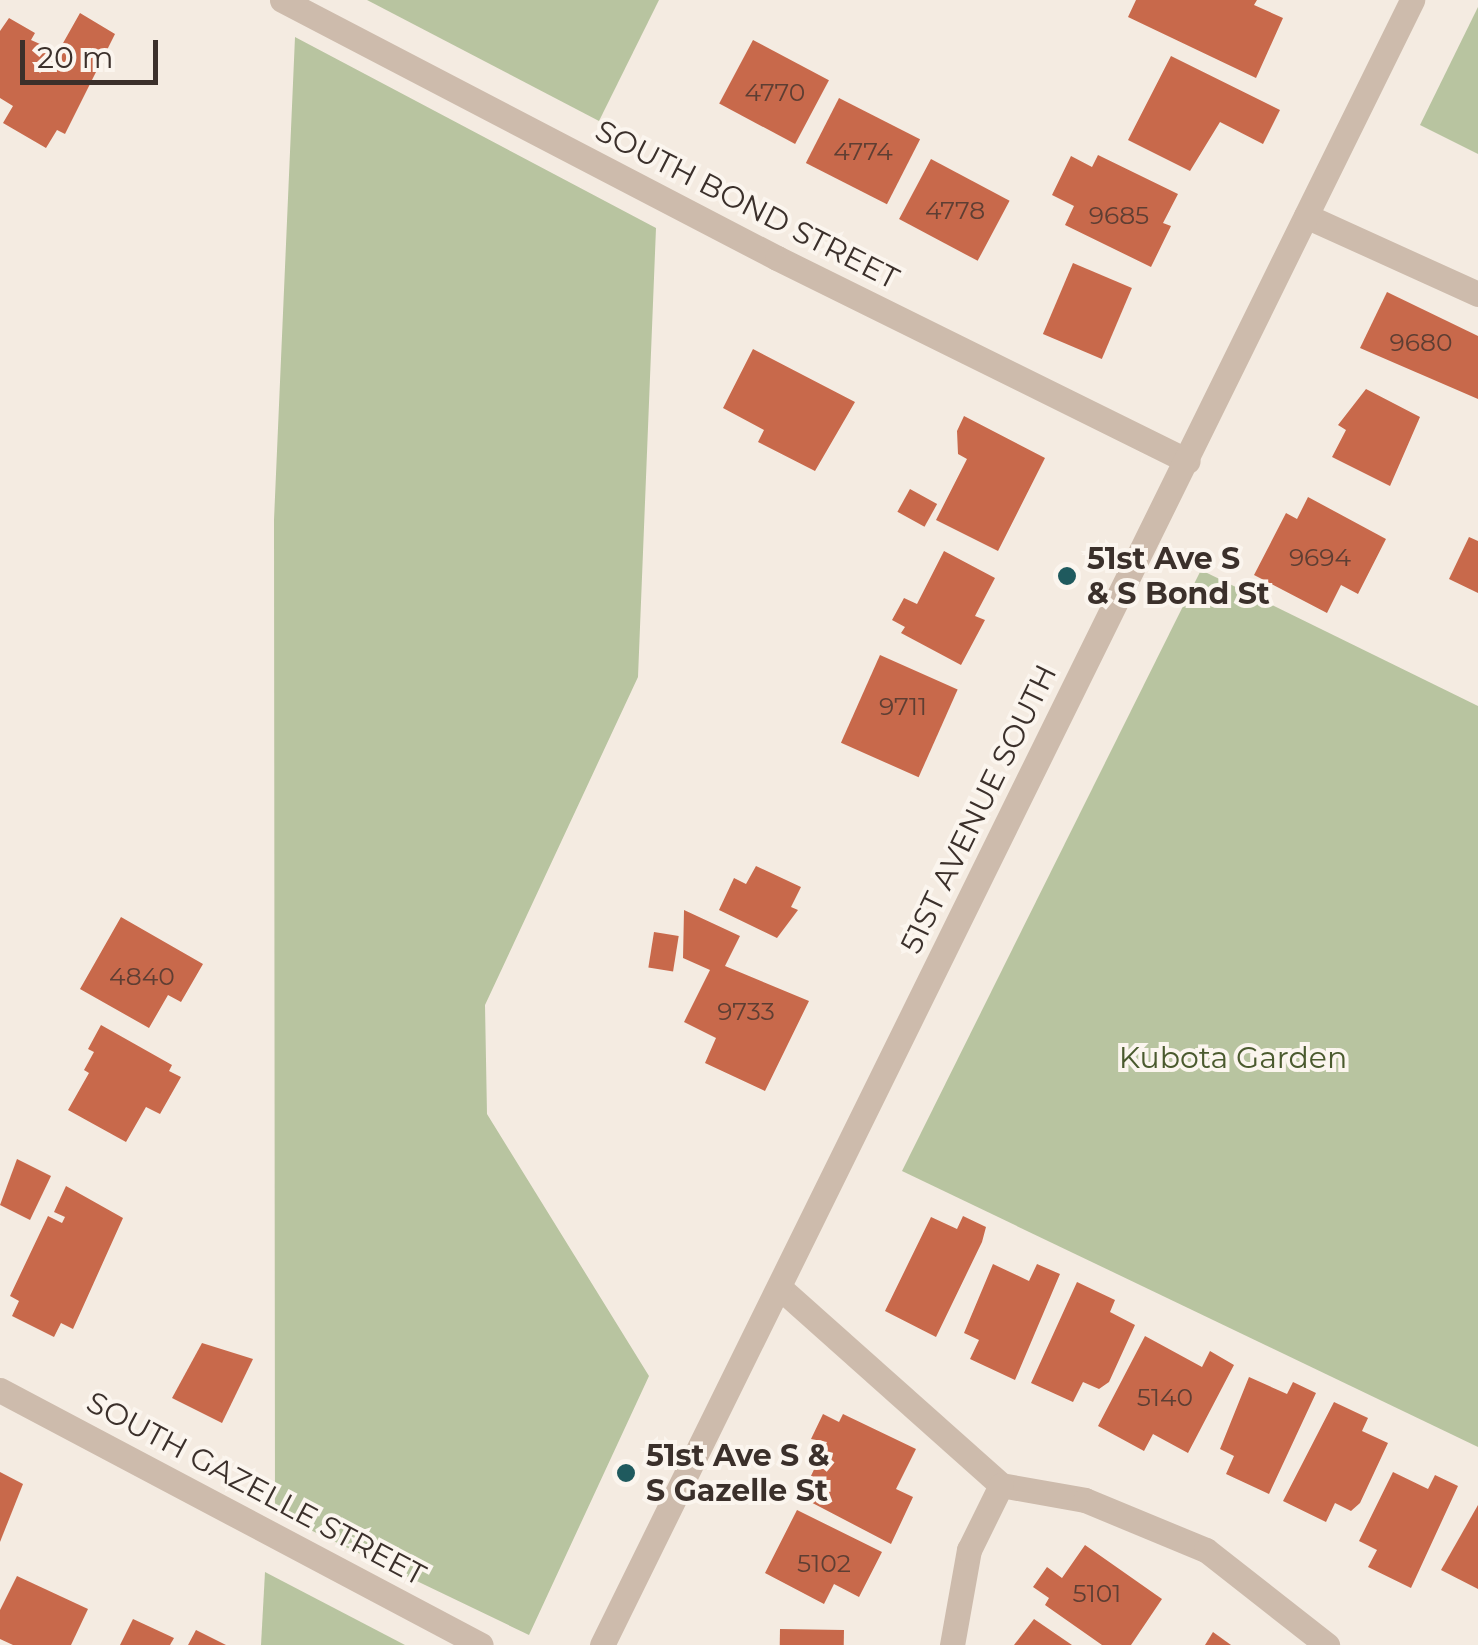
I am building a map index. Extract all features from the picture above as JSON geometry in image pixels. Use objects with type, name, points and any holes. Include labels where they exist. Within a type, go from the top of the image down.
[{"type":"street","name":"SOUTH BOND STREET","points":[[282,0],[777,258],[1187,460]]},
{"type":"street","name":"51ST AVENUE SOUTH","points":[[602,1645],[1412,0]]},
{"type":"street","points":[[1306,216],[1478,294]]},
{"type":"street","points":[[779,1287],[1000,1484],[1086,1500],[1206,1550],[1327,1645]]},
{"type":"street","name":"SOUTH GAZELLE STREET","points":[[0,1390],[481,1645]]},
{"type":"street","points":[[952,1645],[969,1550],[1000,1484]]},
{"type":"green space","points":[[367,0],[659,0],[599,121]]},
{"type":"green space","points":[[1478,7],[1478,154],[1420,125]]},
{"type":"green space","points":[[295,37],[656,228],[638,677],[485,1005],[487,1114],[649,1376],[529,1635],[275,1513],[274,520]]},
{"type":"green space","name":"Kubota Garden","points":[[1201,570],[1478,706],[1478,1447],[902,1171]]},
{"type":"green space","points":[[265,1572],[405,1645],[261,1645]]},
{"type":"building","points":[[1136,0],[1257,0],[1254,5],[1283,18],[1256,78],[1128,17]]},
{"type":"building","points":[[80,13],[115,34],[65,134],[57,130],[46,148],[3,123],[13,106],[0,98],[0,31],[9,18],[35,33],[31,40],[58,52]]},
{"type":"building","points":[[753,40],[829,80],[795,144],[719,104]]},
{"type":"building","points":[[1171,56],[1280,110],[1263,144],[1220,122],[1190,171],[1128,140]]},
{"type":"building","points":[[839,98],[920,139],[887,204],[806,163]]},
{"type":"building","points":[[1098,155],[1178,194],[1163,223],[1171,226],[1151,267],[1065,225],[1074,206],[1052,195],[1071,156],[1092,167]]},
{"type":"building","points":[[931,159],[1010,201],[978,261],[899,219]]},
{"type":"building","points":[[1073,263],[1132,288],[1102,359],[1043,334]]},
{"type":"building","points":[[1387,292],[1478,336],[1478,399],[1360,348]]},
{"type":"building","points":[[753,349],[855,402],[815,471],[758,442],[764,430],[723,408]]},
{"type":"building","points":[[1366,389],[1420,417],[1390,486],[1332,457],[1346,430],[1338,425]]},
{"type":"building","points":[[964,416],[1045,458],[998,551],[936,520],[967,459],[958,454],[957,431]]},
{"type":"building","points":[[910,489],[937,504],[925,527],[897,512]]},
{"type":"building","points":[[1308,497],[1386,539],[1358,594],[1341,585],[1327,613],[1254,575],[1286,513],[1297,519]]},
{"type":"building","points":[[1469,537],[1478,541],[1478,593],[1449,579]]},
{"type":"building","points":[[944,551],[995,578],[975,616],[985,620],[961,665],[901,633],[905,627],[892,620],[904,598],[917,604]]},
{"type":"building","points":[[880,655],[958,690],[919,777],[841,743]]},
{"type":"building","points":[[756,866],[801,887],[791,907],[798,910],[777,938],[719,910],[734,878],[746,884]]},
{"type":"building","points":[[684,910],[740,936],[725,966],[809,1001],[765,1091],[705,1063],[716,1038],[684,1022],[710,970],[683,958]]},
{"type":"building","points":[[121,917],[203,964],[181,1002],[168,995],[149,1028],[80,989]]},
{"type":"building","points":[[654,932],[679,936],[673,971],[648,968]]},
{"type":"building","points":[[101,1025],[172,1065],[169,1071],[181,1077],[160,1114],[146,1107],[126,1142],[68,1110],[89,1073],[84,1070],[94,1052],[88,1049]]},
{"type":"building","points":[[17,1159],[51,1176],[30,1220],[0,1205]]},
{"type":"building","points":[[66,1186],[123,1218],[73,1329],[61,1323],[54,1337],[12,1316],[19,1301],[10,1296],[48,1216],[62,1223],[65,1217],[54,1212]]},
{"type":"building","points":[[963,1216],[986,1227],[936,1337],[885,1311],[931,1217],[957,1229]]},
{"type":"building","points":[[993,1264],[1029,1281],[1037,1264],[1060,1274],[1015,1380],[970,1359],[979,1340],[964,1333]]},
{"type":"building","points":[[1077,1282],[1115,1300],[1110,1312],[1135,1325],[1109,1382],[1099,1389],[1083,1382],[1073,1402],[1031,1383]]},
{"type":"building","points":[[1145,1336],[1202,1367],[1210,1351],[1234,1365],[1188,1453],[1153,1434],[1144,1451],[1098,1426]]},
{"type":"building","points":[[202,1343],[253,1359],[222,1423],[172,1398]]},
{"type":"building","points":[[1249,1377],[1287,1394],[1293,1382],[1316,1393],[1269,1494],[1226,1474],[1234,1456],[1220,1449]]},
{"type":"building","points":[[1334,1402],[1368,1418],[1362,1431],[1388,1443],[1360,1503],[1351,1511],[1335,1503],[1326,1522],[1283,1501]]},
{"type":"building","points":[[823,1414],[839,1422],[843,1414],[916,1449],[896,1489],[913,1497],[891,1544],[801,1497],[827,1442],[811,1439]]},
{"type":"building","points":[[0,1472],[23,1484],[0,1542]]},
{"type":"building","points":[[1393,1472],[1428,1489],[1435,1475],[1458,1486],[1411,1588],[1368,1567],[1377,1550],[1359,1541]]},
{"type":"building","points":[[1478,1505],[1478,1589],[1441,1570]]},
{"type":"building","points":[[797,1510],[882,1552],[859,1597],[834,1584],[824,1604],[765,1573]]},
{"type":"building","points":[[1085,1545],[1162,1599],[1131,1645],[1102,1645],[1045,1605],[1049,1598],[1033,1587],[1047,1567],[1062,1578]]},
{"type":"building","points":[[17,1576],[88,1609],[71,1645],[13,1645],[0,1639],[0,1610]]},
{"type":"building","points":[[133,1619],[174,1638],[170,1645],[120,1645]]},
{"type":"building","points":[[1034,1619],[1072,1645],[1014,1645]]},
{"type":"building","points":[[780,1629],[844,1630],[844,1645],[780,1645]]},
{"type":"building","points":[[196,1630],[226,1645],[188,1645]]},
{"type":"building","points":[[1213,1632],[1231,1645],[1205,1645]]},
{"type":"place","name":"51st Ave S & S Bond St","points":[[1067,576]]},
{"type":"place","name":"51st Ave S & S Gazelle St","points":[[626,1473]]}]
